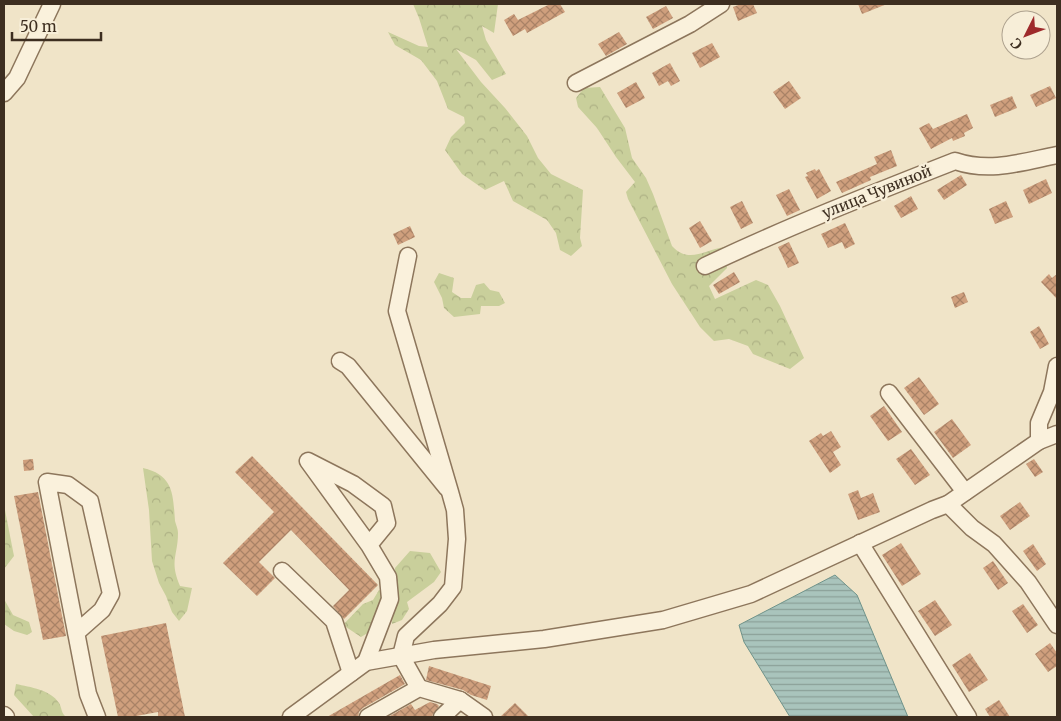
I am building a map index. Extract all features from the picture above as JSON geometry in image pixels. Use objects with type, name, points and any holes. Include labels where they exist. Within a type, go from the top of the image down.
[{"type":"street","points":[[4,93],[17,78],[52,4]]},
{"type":"street","points":[[576,83],[690,24],[722,4]]},
{"type":"street","name":"улица Чувиной","points":[[705,266],[746,246],[955,161],[967,165],[1003,167],[1056,159]]},
{"type":"street","points":[[408,256],[398,311],[455,510],[457,539],[453,587],[440,604],[406,636],[401,656],[419,688],[460,700],[484,717]]},
{"type":"street","points":[[340,361],[348,366],[450,492]]},
{"type":"street","points":[[1039,441],[1039,423],[1055,395],[1057,366]]},
{"type":"street","points":[[889,393],[965,492]]},
{"type":"street","points":[[291,717],[366,662],[434,650],[544,639],[663,620],[751,594],[948,504],[1039,441],[1057,434]]},
{"type":"street","points":[[366,662],[390,598],[388,577],[369,545],[308,461],[353,484],[383,506],[387,523],[369,545]]},
{"type":"street","points":[[76,633],[102,610],[111,594],[90,501],[68,485],[47,482],[54,520],[76,633],[88,694],[97,717]]},
{"type":"street","points":[[948,504],[972,528],[994,544],[1028,582],[1057,625]]},
{"type":"street","points":[[860,543],[968,717]]},
{"type":"street","points":[[282,571],[334,621],[351,673]]},
{"type":"street","points":[[368,717],[419,688]]},
{"type":"street","points":[[442,717],[460,700]]},
{"type":"green space","points":[[413,4],[498,4],[494,33],[482,26],[486,40],[506,74],[492,80],[476,60],[456,49],[527,136],[538,158],[551,174],[583,190],[580,238],[582,246],[571,256],[560,250],[556,233],[547,220],[513,201],[504,181],[485,190],[462,174],[445,150],[451,137],[465,123],[464,117],[448,109],[437,81],[421,60],[395,45],[388,32],[419,46],[428,47]]},
{"type":"green space","points":[[600,87],[625,128],[632,158],[646,178],[672,246],[684,254],[690,255],[724,247],[727,268],[709,286],[715,299],[756,280],[768,285],[804,358],[790,369],[753,354],[748,346],[729,339],[714,341],[700,327],[672,284],[628,199],[626,192],[635,182],[597,128],[578,107],[576,98],[584,88]]},
{"type":"green space","points":[[439,273],[454,278],[452,292],[461,298],[471,298],[476,285],[484,283],[490,290],[499,292],[505,303],[499,306],[481,306],[480,314],[454,317],[444,308],[442,298],[434,282]]},
{"type":"green space","points":[[143,468],[153,471],[166,481],[170,487],[174,503],[178,533],[175,570],[180,586],[192,588],[187,611],[179,621],[172,612],[159,583],[152,561],[149,510]]},
{"type":"green space","points":[[4,505],[14,556],[4,569]]},
{"type":"green space","points":[[410,551],[430,553],[441,572],[434,582],[407,602],[409,609],[402,620],[392,624],[395,568]]},
{"type":"green space","points":[[379,590],[386,594],[371,631],[361,637],[343,625],[363,604],[373,600]]},
{"type":"green space","points":[[4,599],[13,615],[29,622],[32,632],[27,635],[14,631],[4,624]]},
{"type":"green space","points":[[16,684],[51,695],[59,703],[66,717],[34,717],[14,695]]},
{"type":"water","points":[[835,575],[857,595],[908,717],[790,717],[744,642],[739,625]]},
{"type":"building","points":[[550,4],[560,4],[565,12],[527,33],[525,29],[513,36],[504,20],[514,14],[518,20]]},
{"type":"building","points":[[741,4],[753,4],[757,13],[738,21],[733,7]]},
{"type":"building","points":[[858,4],[887,4],[862,14]]},
{"type":"building","points":[[666,6],[673,18],[653,29],[646,17]]},
{"type":"building","points":[[619,32],[627,44],[606,56],[598,44]]},
{"type":"building","points":[[712,43],[720,57],[700,68],[692,53]]},
{"type":"building","points":[[670,63],[680,81],[671,86],[668,81],[659,86],[652,73]]},
{"type":"building","points":[[789,81],[801,98],[785,109],[773,92]]},
{"type":"building","points":[[636,82],[645,98],[626,108],[617,93]]},
{"type":"building","points":[[1050,86],[1056,98],[1036,107],[1030,95]]},
{"type":"building","points":[[1012,96],[1017,108],[995,117],[990,105]]},
{"type":"building","points":[[967,114],[973,128],[964,133],[965,136],[953,141],[952,138],[931,149],[919,128],[929,123],[933,129]]},
{"type":"building","points":[[891,150],[897,166],[870,177],[871,180],[842,193],[836,182],[877,164],[874,157]]},
{"type":"building","points":[[815,169],[816,171],[819,169],[831,191],[817,199],[805,177],[808,176],[806,173]]},
{"type":"building","points":[[961,175],[967,185],[944,200],[937,190]]},
{"type":"building","points":[[1046,179],[1052,193],[1029,204],[1023,190]]},
{"type":"building","points":[[789,189],[800,210],[787,216],[776,195]]},
{"type":"building","points":[[911,196],[918,209],[901,218],[894,206]]},
{"type":"building","points":[[742,201],[753,223],[741,229],[730,207]]},
{"type":"building","points":[[1006,201],[1013,217],[995,224],[989,209]]},
{"type":"building","points":[[700,221],[712,241],[700,248],[689,228]]},
{"type":"building","points":[[845,223],[855,244],[845,249],[842,242],[828,248],[821,234]]},
{"type":"building","points":[[410,226],[415,237],[398,245],[393,234]]},
{"type":"building","points":[[789,242],[799,263],[788,268],[778,247]]},
{"type":"building","points":[[734,272],[740,282],[719,294],[713,285]]},
{"type":"building","points":[[1049,274],[1052,278],[1057,274],[1057,299],[1041,282]]},
{"type":"building","points":[[964,292],[968,302],[955,308],[951,297]]},
{"type":"building","points":[[1039,326],[1049,344],[1040,349],[1030,332]]},
{"type":"building","points":[[919,377],[939,404],[924,415],[904,388]]},
{"type":"building","points":[[884,406],[902,432],[888,441],[870,416]]},
{"type":"building","points":[[952,419],[971,445],[953,458],[934,432]]},
{"type":"building","points":[[831,431],[841,447],[833,452],[841,465],[830,473],[809,441],[821,433],[823,436]]},
{"type":"building","points":[[911,449],[930,475],[915,485],[896,459]]},
{"type":"building","points":[[252,456],[378,585],[344,619],[333,606],[349,590],[291,530],[259,562],[275,578],[257,596],[223,563],[274,512],[235,472]]},
{"type":"building","points":[[33,459],[34,470],[24,471],[23,460]]},
{"type":"building","points":[[1034,459],[1043,472],[1035,477],[1026,464]]},
{"type":"building","points":[[858,490],[861,498],[873,493],[880,512],[858,520],[848,494]]},
{"type":"building","points":[[38,492],[66,636],[43,640],[14,496]]},
{"type":"building","points":[[1020,502],[1030,516],[1010,530],[1000,516]]},
{"type":"building","points":[[901,543],[921,574],[902,586],[882,555]]},
{"type":"building","points":[[1033,544],[1046,564],[1037,571],[1023,551]]},
{"type":"building","points":[[993,561],[1008,583],[998,590],[983,568]]},
{"type":"building","points":[[935,600],[952,625],[935,636],[918,611]]},
{"type":"building","points":[[1023,604],[1038,625],[1027,633],[1012,611]]},
{"type":"building","points":[[166,623],[185,717],[158,717],[158,712],[131,717],[118,717],[101,636]]},
{"type":"building","points":[[1050,643],[1057,653],[1057,666],[1048,672],[1035,654]]},
{"type":"building","points":[[970,653],[988,680],[969,692],[952,665]]},
{"type":"building","points":[[429,666],[491,686],[487,700],[471,695],[463,690],[426,680]]},
{"type":"building","points":[[400,675],[405,684],[363,708],[359,712],[358,717],[327,717]]},
{"type":"building","points":[[999,700],[1010,717],[990,717],[985,709]]},
{"type":"building","points":[[430,702],[439,706],[432,717],[388,717],[411,704],[415,710]]},
{"type":"building","points":[[515,703],[529,717],[500,717]]}]
